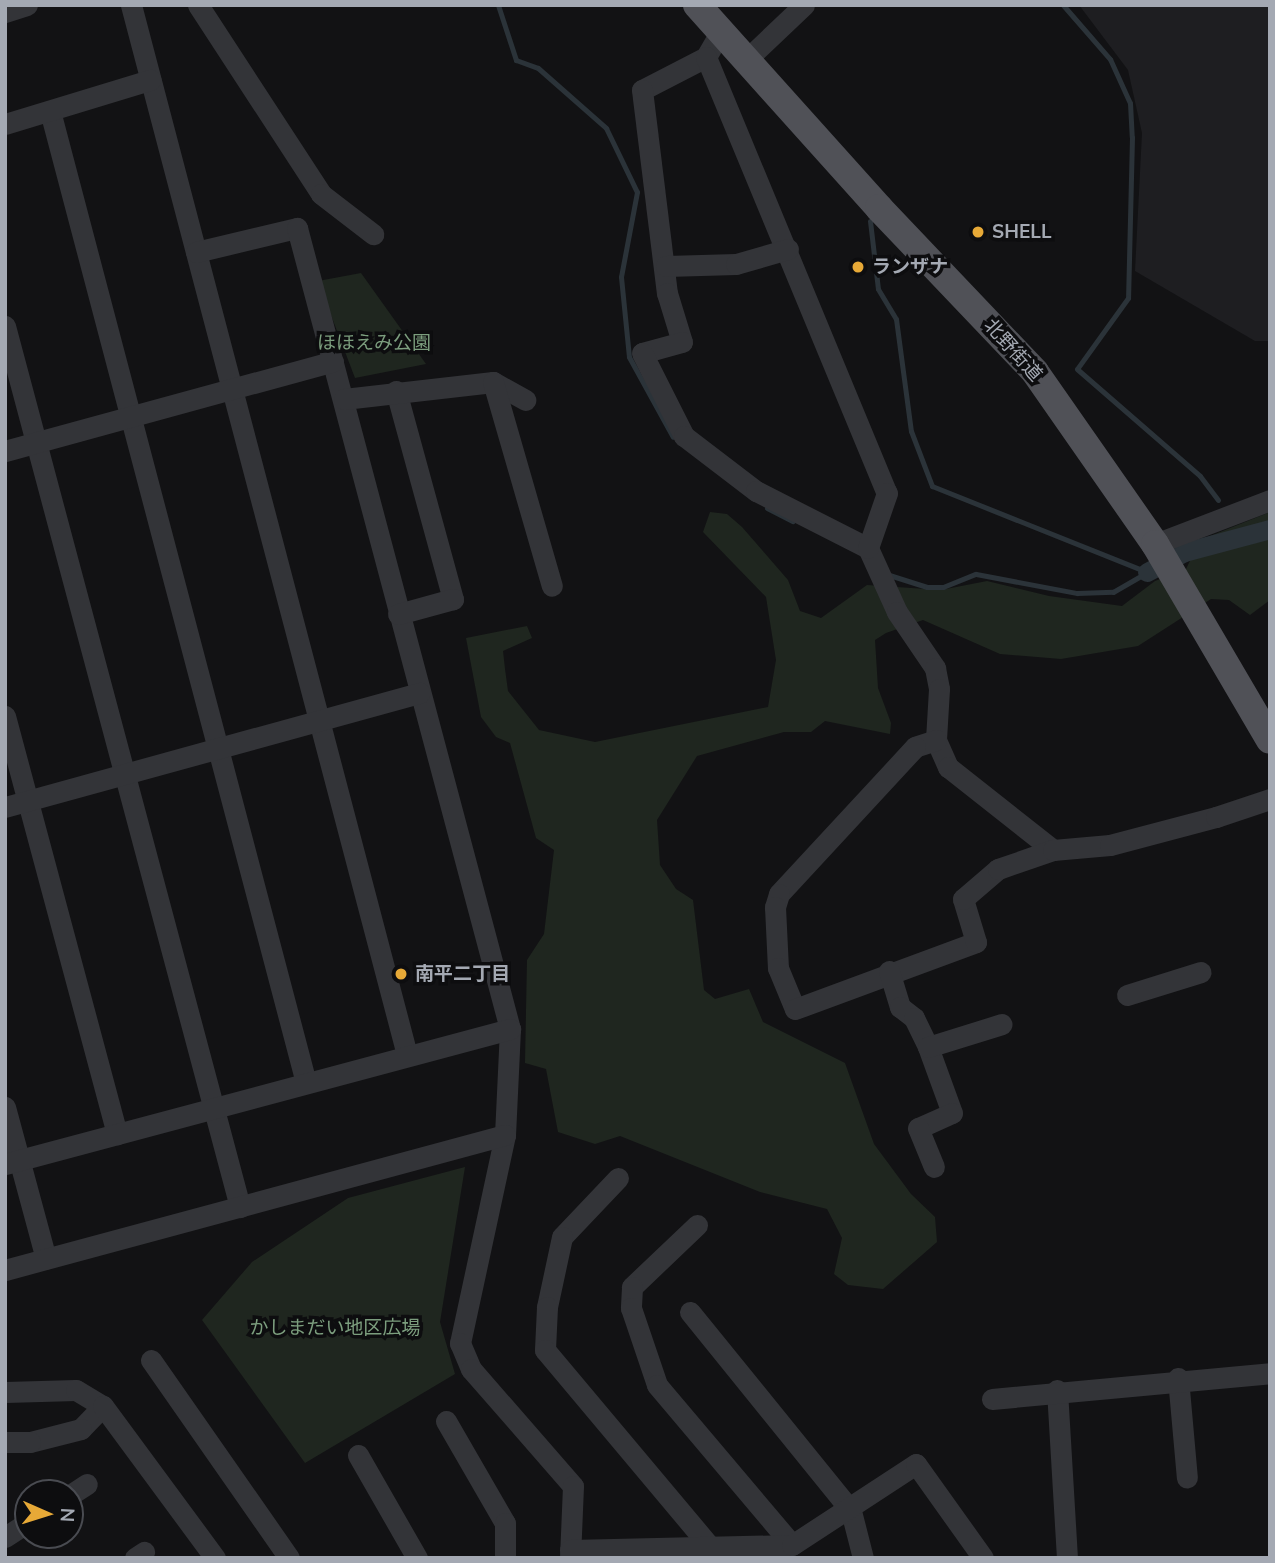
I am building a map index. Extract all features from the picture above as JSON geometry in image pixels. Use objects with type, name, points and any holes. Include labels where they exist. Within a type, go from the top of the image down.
[{"type":"main road","name":"北野街道","points":[[696,5],[1035,372],[1162,557],[1270,740]]},
{"type":"street","points":[[5,12],[27,5]]},
{"type":"street","points":[[131,5],[408,1055]]},
{"type":"street","points":[[198,5],[321,194],[373,234]]},
{"type":"street","points":[[746,60],[804,5]]},
{"type":"street","points":[[721,31],[706,57],[642,90],[666,266],[667,293],[682,342],[642,354],[684,436],[756,491],[874,562],[935,668],[939,688],[936,740],[948,767],[1053,850]]},
{"type":"street","points":[[706,57],[789,249],[887,493],[874,562]]},
{"type":"street","points":[[5,124],[150,80]]},
{"type":"street","points":[[50,111],[220,748],[306,1083]]},
{"type":"street","points":[[196,252],[297,228],[510,1028],[505,1135],[460,1343],[471,1369],[573,1486],[570,1554],[792,1551],[916,1464],[983,1558]]},
{"type":"street","points":[[666,266],[736,264],[789,249]]},
{"type":"street","points":[[5,326],[211,1108],[240,1207]]},
{"type":"street","points":[[5,451],[333,361]]},
{"type":"street","points":[[344,399],[493,382],[525,400]]},
{"type":"street","points":[[493,382],[552,586]]},
{"type":"street","points":[[396,391],[453,599],[398,614]]},
{"type":"street","points":[[1162,557],[1270,500]]},
{"type":"street","points":[[5,807],[420,693]]},
{"type":"street","points":[[5,716],[117,1134]]},
{"type":"street","points":[[936,740],[915,747],[779,894],[775,907],[778,968],[795,1009],[889,971],[976,942],[963,899],[998,869],[1053,850],[1110,845],[1270,799]]},
{"type":"street","points":[[889,971],[900,1007],[914,1018],[928,1047],[951,1113],[918,1128],[934,1167]]},
{"type":"street","points":[[1127,995],[1201,972]]},
{"type":"street","points":[[928,1047],[1002,1024]]},
{"type":"street","points":[[12,1162],[510,1028]]},
{"type":"street","points":[[5,1107],[12,1162],[46,1259]]},
{"type":"street","points":[[5,1269],[505,1135]]},
{"type":"street","points":[[618,1178],[562,1237],[547,1307],[545,1350],[713,1550]]},
{"type":"street","points":[[697,1225],[632,1287],[631,1308],[657,1385],[792,1551]]},
{"type":"street","points":[[690,1312],[850,1511],[863,1558]]},
{"type":"street","points":[[151,1360],[289,1558]]},
{"type":"street","points":[[992,1399],[1178,1378],[1270,1373]]},
{"type":"street","points":[[1178,1378],[1187,1478]]},
{"type":"street","points":[[5,1392],[76,1390],[103,1406],[215,1558]]},
{"type":"street","points":[[1057,1390],[1067,1558]]},
{"type":"street","points":[[5,1442],[30,1442],[81,1429],[103,1406]]},
{"type":"street","points":[[446,1421],[505,1523],[505,1558]]},
{"type":"street","points":[[358,1455],[417,1558]]},
{"type":"shaded area","points":[[1079,5],[1270,5],[1270,341],[1255,341],[1135,271],[1142,133],[1128,70]]},
{"type":"green space","name":"ほほえみ公園","points":[[361,273],[426,364],[355,378],[318,281]]},
{"type":"green space","points":[[710,512],[727,514],[742,527],[788,580],[800,611],[821,618],[867,585],[941,590],[987,581],[1049,596],[1122,606],[1155,581],[1186,569],[1200,540],[1270,512],[1270,600],[1250,615],[1229,600],[1211,599],[1138,646],[1061,659],[1000,654],[923,620],[886,633],[875,640],[878,688],[891,723],[890,734],[825,721],[811,732],[784,732],[697,756],[657,820],[660,865],[676,889],[693,900],[704,990],[715,999],[749,989],[763,1022],[845,1063],[874,1144],[911,1194],[935,1217],[937,1242],[883,1289],[848,1285],[834,1274],[842,1238],[827,1209],[760,1192],[620,1136],[595,1144],[558,1132],[546,1069],[525,1063],[527,960],[544,934],[554,850],[536,838],[510,743],[496,737],[481,717],[466,638],[527,626],[532,638],[503,651],[505,669],[508,691],[539,730],[595,742],[768,707],[776,660],[766,597],[703,532]]},
{"type":"green space","name":"かしまだい地区広場","points":[[465,1167],[440,1322],[455,1374],[305,1463],[202,1320],[252,1262],[348,1198]]},
{"type":"waterway","points":[[498,5],[516,60],[538,68],[606,128],[637,192],[621,277],[629,357],[673,437]]},
{"type":"waterway","points":[[1063,5],[1110,59],[1130,103],[1132,137],[1128,298],[1077,369],[1200,476],[1218,500]]},
{"type":"waterway","points":[[870,221],[878,289],[896,319],[911,431],[932,486],[1147,572]]},
{"type":"waterway","points":[[767,508],[793,521]]},
{"type":"waterway","points":[[1147,572],[1184,552],[1270,529]]},
{"type":"waterway","points":[[886,574],[927,587],[943,587],[976,574],[1077,593],[1113,592],[1147,572]]},
{"type":"place","name":"SHELL","points":[[978,232]]},
{"type":"place","name":"ランザナ","points":[[858,267]]},
{"type":"place","name":"南平二丁目","points":[[401,974]]}]
